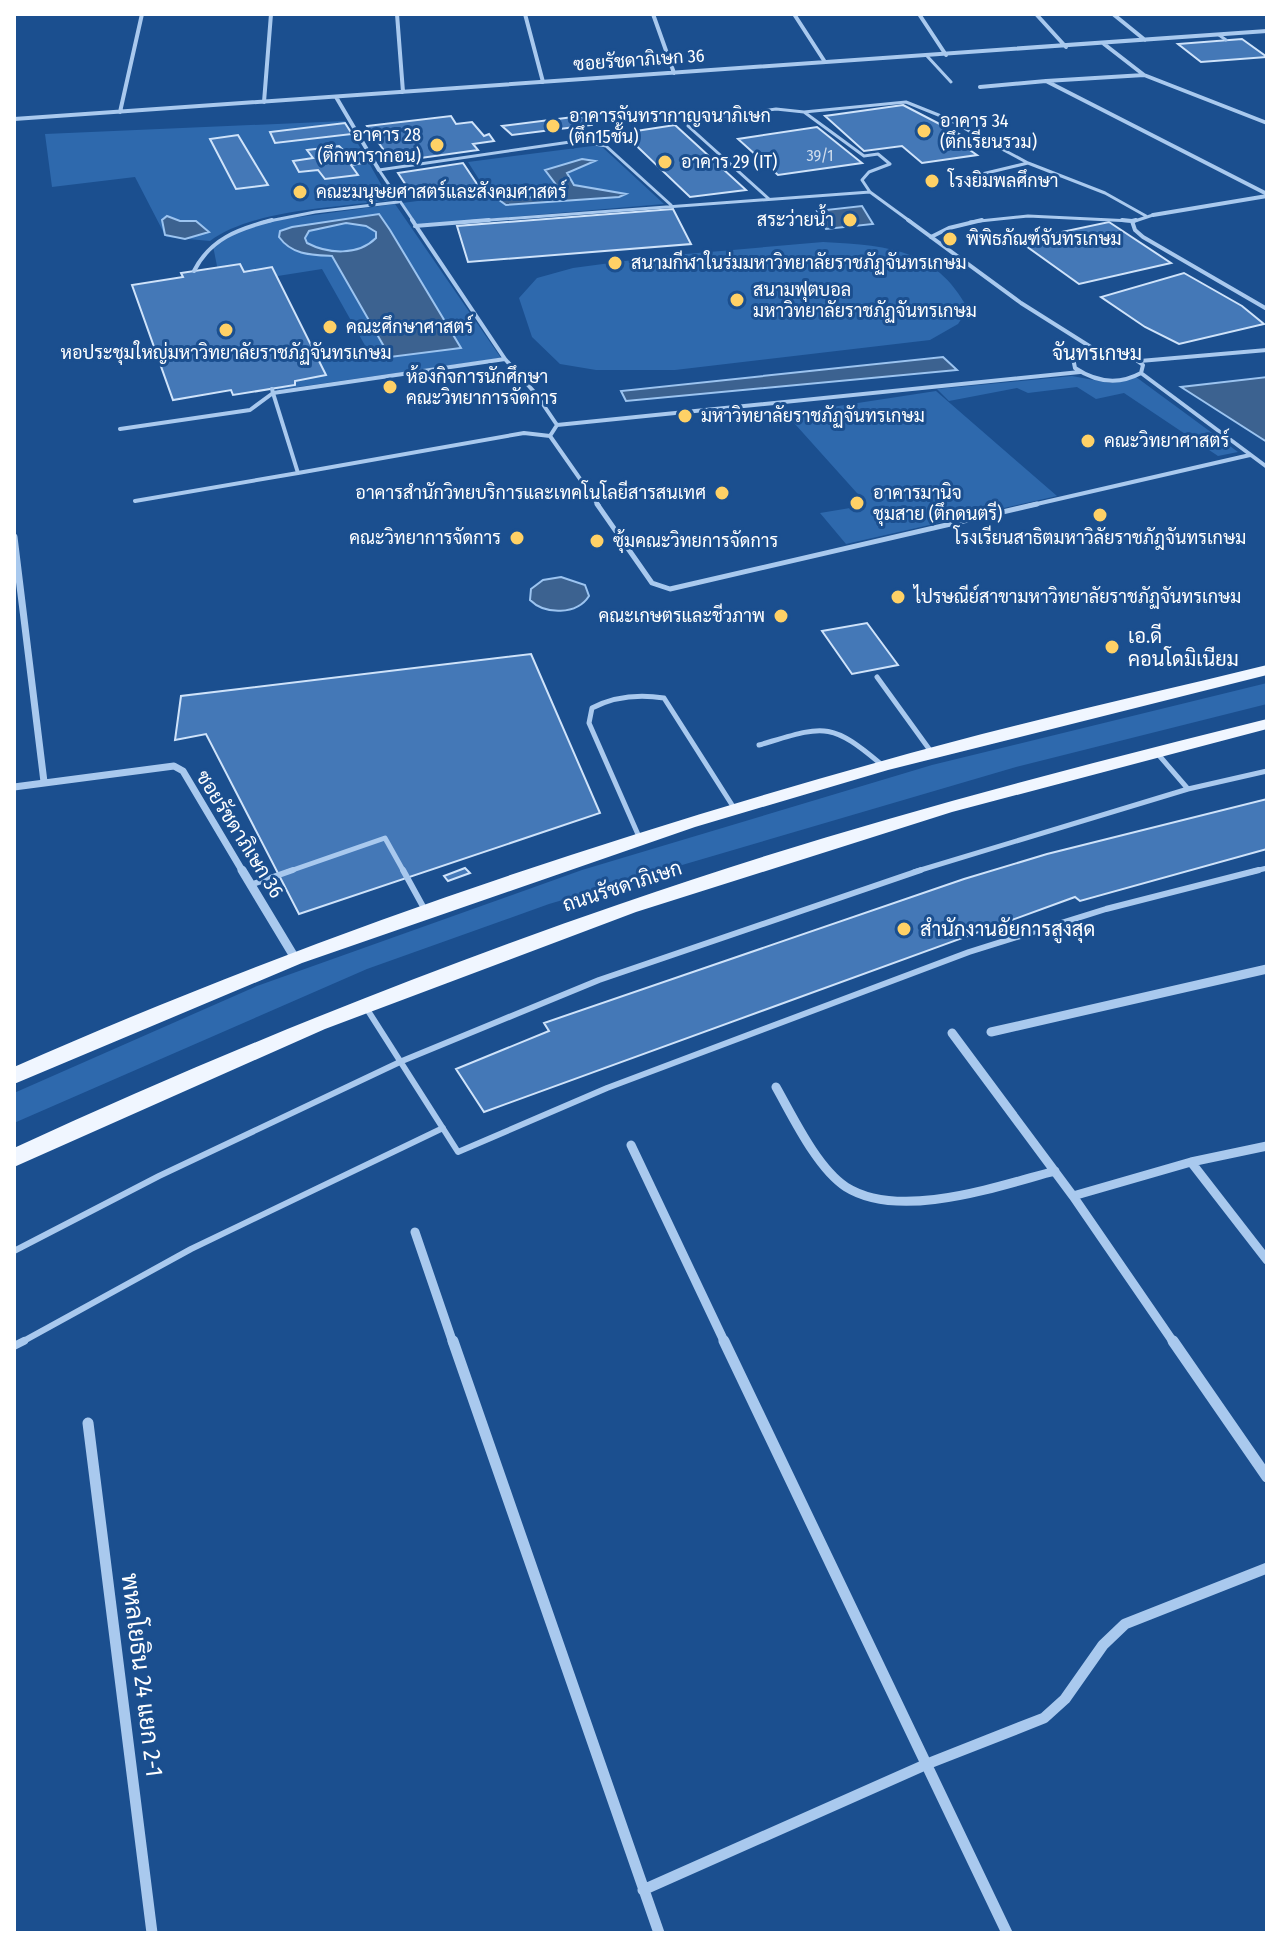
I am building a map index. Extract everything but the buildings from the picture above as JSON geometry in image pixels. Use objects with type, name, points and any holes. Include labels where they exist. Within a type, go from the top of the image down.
[{"type":"main road","name":"ถนนรัชดาภิเษก","points":[[14,1076],[124,1027],[295,958],[734,808],[932,753],[1267,670]]},
{"type":"main road","name":"ถนนรัชดาภิเษก","points":[[14,1158],[364,1004],[552,933],[770,861],[983,796],[1267,724]]},
{"type":"street","points":[[120,112],[142,14]]},
{"type":"street","points":[[264,102],[271,14]]},
{"type":"street","points":[[397,14],[403,92]]},
{"type":"street","points":[[525,14],[543,82]]},
{"type":"street","points":[[653,14],[674,73]]},
{"type":"street","points":[[794,14],[825,62]]},
{"type":"street","points":[[919,14],[946,55]]},
{"type":"street","points":[[1036,14],[1066,47]]},
{"type":"street","points":[[1113,14],[1146,41]]},
{"type":"street","name":"ซอยรัชดาภิเษก 36","points":[[14,119],[1267,31]]},
{"type":"street","points":[[1104,44],[1144,75],[1267,123]]},
{"type":"street","points":[[980,87],[1144,75]]},
{"type":"street","points":[[1046,81],[1267,195]]},
{"type":"street","points":[[336,97],[379,170]]},
{"type":"street","points":[[1150,216],[1267,195]]},
{"type":"street","points":[[14,537],[44,782],[14,787]]},
{"type":"street","name":"ซอยรัชดาภิเษก 36","points":[[44,782],[174,766],[183,771],[295,958]]},
{"type":"street","points":[[991,1032],[1267,969]]},
{"type":"street","points":[[952,1033],[1073,1196],[1267,1477]]},
{"type":"street","points":[[776,1087],[812,1148],[846,1187],[886,1201],[945,1198],[1055,1171]]},
{"type":"street","points":[[631,1145],[1007,1933]]},
{"type":"street","points":[[1073,1196],[1191,1162],[1267,1146]]},
{"type":"street","points":[[1191,1162],[1267,1260]]},
{"type":"street","points":[[415,1232],[659,1933]]},
{"type":"street","name":"พหลโยธิน 24 แยก 2-1","points":[[88,1423],[152,1933]]},
{"type":"street","points":[[643,1890],[927,1764],[1044,1718],[1065,1699],[1103,1645],[1125,1624],[1267,1568]]},
{"type":"lane","points":[[1219,35],[1226,40]]},
{"type":"lane","points":[[927,56],[951,82]]},
{"type":"lane","points":[[769,199],[688,126],[689,121],[776,109],[804,112],[906,102],[946,118],[1028,163],[1105,193],[1150,216]]},
{"type":"lane","points":[[804,112],[864,156],[878,154],[890,164],[869,172],[862,180],[870,192],[1021,303],[1094,349],[1125,352],[1140,361],[1267,350]]},
{"type":"lane","points":[[557,425],[536,394],[505,359],[379,170],[577,141],[595,142],[606,146],[671,205]]},
{"type":"lane","points":[[969,144],[987,141]]},
{"type":"lane","points":[[982,174],[1028,163]]},
{"type":"lane","points":[[415,227],[870,192]]},
{"type":"lane","points":[[194,271],[197,259],[216,242],[229,232],[253,222],[398,202]]},
{"type":"lane","points":[[931,237],[954,224],[971,222],[1046,216],[1132,221],[1150,216]]},
{"type":"lane","points":[[1132,221],[1135,230],[1143,237],[1267,309]]},
{"type":"lane","points":[[1080,372],[1075,368],[1073,358],[1094,349]]},
{"type":"lane","points":[[120,429],[250,410],[272,391],[505,359]]},
{"type":"lane","points":[[1140,361],[1141,373],[1267,467]]},
{"type":"lane","points":[[557,425],[1080,372],[1113,381],[1141,373]]},
{"type":"lane","points":[[272,391],[298,473]]},
{"type":"lane","points":[[550,436],[557,425]]},
{"type":"lane","points":[[135,501],[524,433],[550,436],[652,583],[670,589],[1250,455]]},
{"type":"lane","points":[[877,677],[932,753]]},
{"type":"lane","points":[[640,839],[589,723],[592,708],[606,700],[643,694],[664,698],[734,808]]},
{"type":"lane","points":[[759,745],[812,731],[829,730],[848,736],[883,766]]},
{"type":"lane","points":[[1155,750],[1188,789]]},
{"type":"lane","points":[[14,1251],[159,1176],[402,1061],[599,980],[966,855],[1188,789],[1267,771]]},
{"type":"lane","points":[[253,884],[385,838],[426,912]]},
{"type":"lane","points":[[364,1004],[458,1152],[607,1088],[957,956],[1106,909],[1267,868]]},
{"type":"lane","points":[[14,1346],[191,1249],[443,1128]]},
{"type":"shaded area","points":[[345,121],[390,200],[272,216],[228,230],[210,241],[166,237],[135,177],[52,187],[45,134]]},
{"type":"shaded area","points":[[600,145],[664,204],[417,225],[402,203],[487,192],[468,162]]},
{"type":"shaded area","points":[[582,159],[595,161],[567,173],[574,185],[626,194],[506,205],[488,192],[494,189],[518,198],[555,196],[560,190],[545,170]]},
{"type":"shaded area","points":[[395,204],[501,358],[277,390],[266,365],[367,349],[322,269],[239,282],[218,271],[213,246],[256,223]]},
{"type":"shaded area","points":[[862,206],[873,224],[826,229],[817,211]]},
{"type":"shaded area","points":[[379,214],[461,348],[390,357],[332,256],[296,251],[279,237],[280,231]],"holes":[[[346,223],[366,226],[376,232],[376,238],[352,250],[324,249],[307,243],[305,238],[309,231]]]},
{"type":"shaded area","points":[[167,216],[180,221],[196,221],[209,232],[185,239],[165,235],[162,220]]},
{"type":"shaded area","points":[[823,242],[868,245],[907,254],[940,273],[955,288],[968,309],[958,324],[930,340],[675,370],[596,370],[560,364],[532,337],[519,298],[537,278],[573,268],[663,256]]},
{"type":"shaded area","points":[[943,357],[957,370],[626,401],[621,391]]},
{"type":"shaded area","points":[[1072,376],[1110,383],[1136,377],[1238,452],[1218,456],[1124,393],[1096,399],[1077,387],[1028,393],[1017,388],[949,401],[937,389]]},
{"type":"shaded area","points":[[1267,377],[1267,442],[1181,387]]},
{"type":"shaded area","points":[[936,391],[1057,496],[846,544],[820,513],[856,507],[865,502],[786,414]]},
{"type":"shaded area","points":[[561,577],[585,585],[589,596],[584,602],[561,611],[544,608],[530,600],[531,589],[543,580]]},
{"type":"shaded area","points":[[1267,683],[1267,704],[1016,767],[549,904],[367,969],[14,1123],[14,1093],[257,986],[582,870],[932,765]]},
{"type":"place","name":"อาคารจันทรากาญจนาภิเษก (ตึก15ชั้น)","points":[[553,126]]},
{"type":"place","name":"อาคาร 34 (ตึกเรียนรวม)","points":[[924,131]]},
{"type":"place","name":"อาคาร 28 (ตึกพารากอน)","points":[[437,145]]},
{"type":"place","name":"อาคาร 29 (IT)","points":[[665,162]]},
{"type":"place","name":"โรงยิมพลศึกษา","points":[[932,181]]},
{"type":"place","name":"คณะมนุษยศาสตร์และสังคมศาสตร์","points":[[300,192]]},
{"type":"place","name":"สระว่ายน้ำ","points":[[850,220]]},
{"type":"place","name":"พิพิธภัณฑ์จันทรเกษม","points":[[950,239]]},
{"type":"place","name":"สนามกีฬาในร่มมหาวิทยาลัยราชภัฏจันทรเกษม","points":[[615,263]]},
{"type":"place","name":"สนามฟุตบอล มหาวิทยาลัยราชภัฏจันทรเกษม","points":[[737,300]]},
{"type":"place","name":"คณะศึกษาศาสตร์","points":[[330,327]]},
{"type":"place","name":"หอประชุมใหญ่มหาวิทยาลัยราชภัฏจันทรเกษม","points":[[226,330]]},
{"type":"place","name":"ห้องกิจการนักศึกษา คณะวิทยาการจัดการ","points":[[390,387]]},
{"type":"place","name":"มหาวิทยาลัยราชภัฏจันทรเกษม","points":[[685,416]]},
{"type":"place","name":"คณะวิทยาศาสตร์","points":[[1088,441]]},
{"type":"place","name":"อาคารสำนักวิทยบริการและเทคโนโลยีสารสนเทศ","points":[[722,493]]},
{"type":"place","name":"อาคารมานิจ ชุมสาย (ตึกดนตรี)","points":[[857,503]]},
{"type":"place","name":"โรงเรียนสาธิตมหาวิลัยราชภัฎจันทรเกษม","points":[[1100,515]]},
{"type":"place","name":"คณะวิทยาการจัดการ","points":[[517,538]]},
{"type":"place","name":"ซุ้มคณะวิทยการจัดการ","points":[[597,541]]},
{"type":"place","name":"ไปรษณีย์สาขามหาวิทยาลัยราชภัฏจันทรเกษม","points":[[898,597]]},
{"type":"place","name":"คณะเกษตรและชีวภาพ","points":[[781,616]]},
{"type":"place","name":"เอ.ดี คอนโดมิเนียม","points":[[1112,647]]},
{"type":"place","name":"สำนักงานอัยการสูงสุด","points":[[904,929]]},
{"type":"district","name":"จันทรเกษม","points":[[1097,353]]}]
